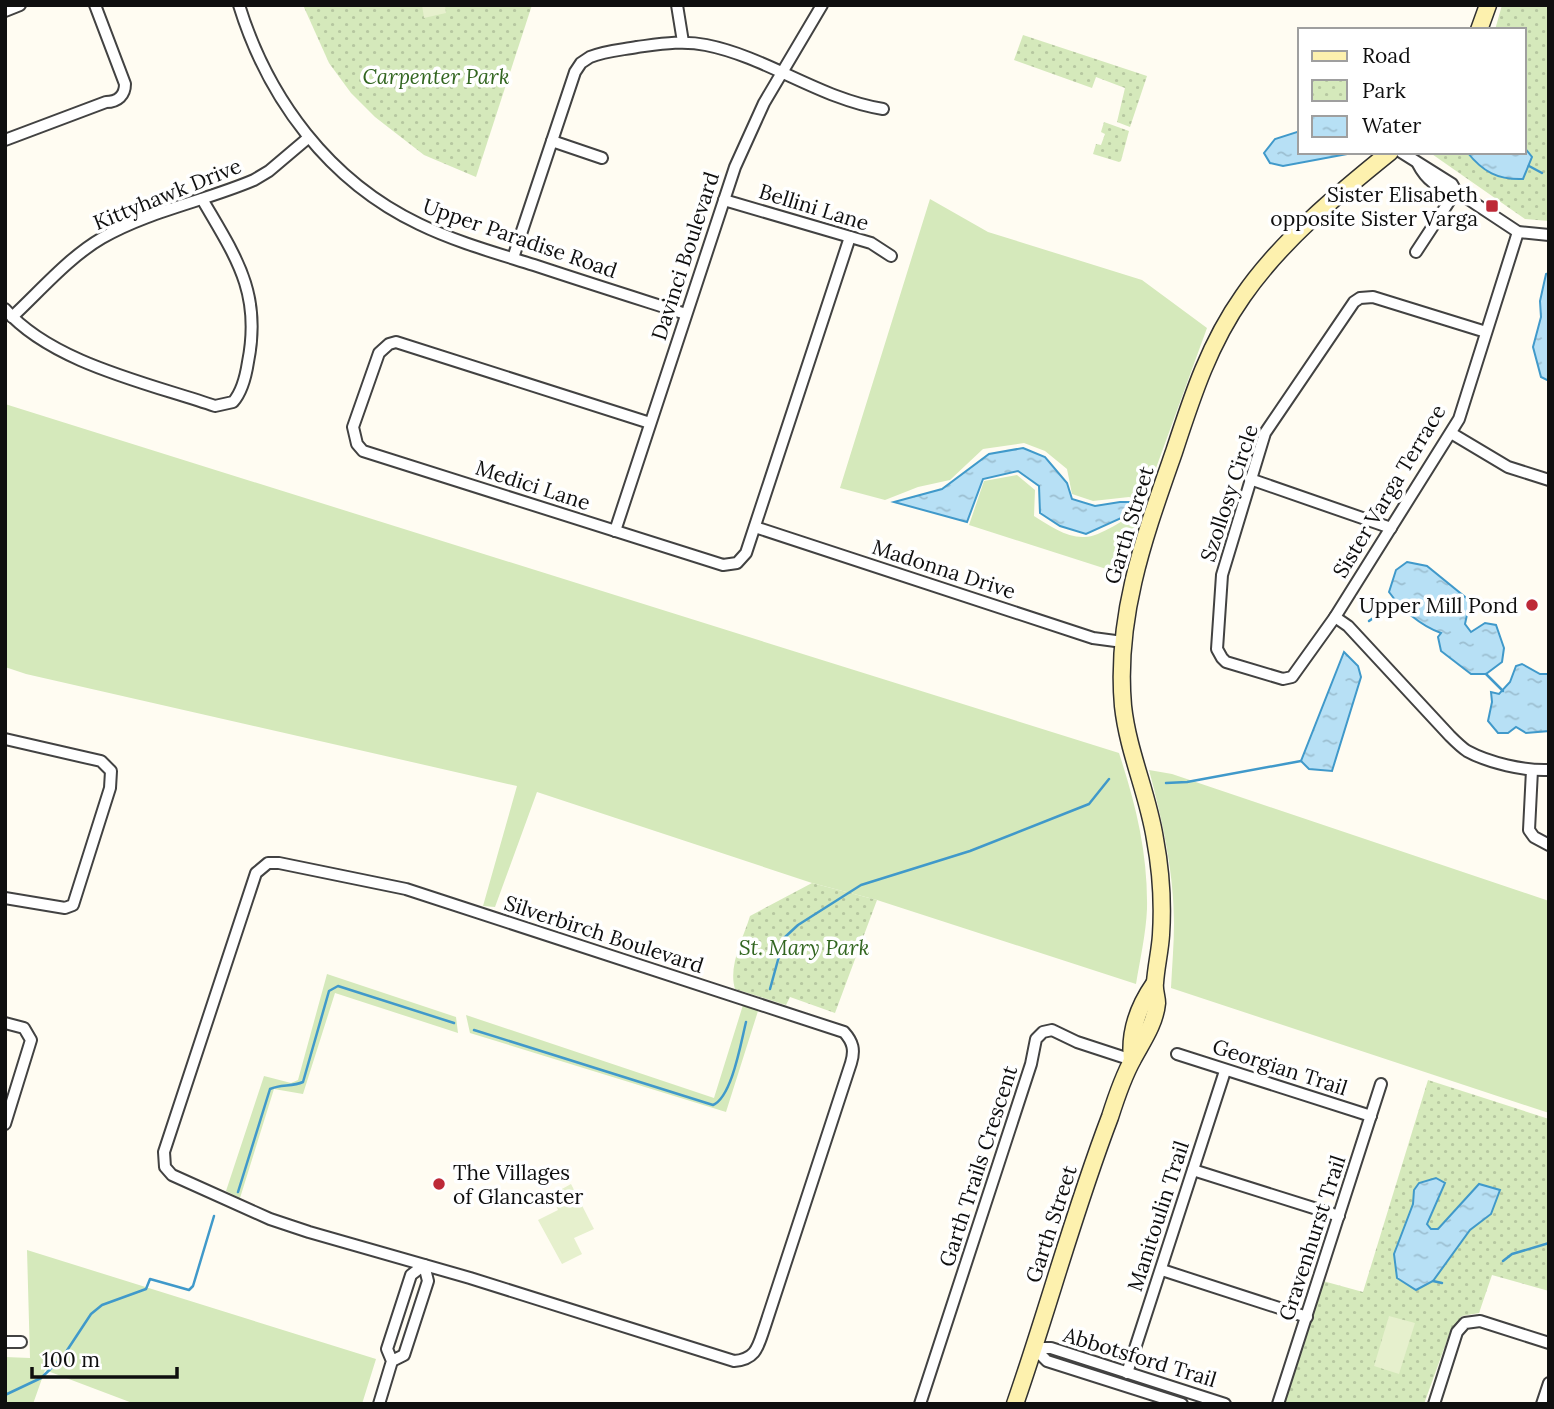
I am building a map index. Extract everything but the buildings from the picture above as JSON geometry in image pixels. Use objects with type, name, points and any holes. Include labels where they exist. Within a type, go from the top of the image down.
[{"type":"street","points":[[5,10],[19,5]]},
{"type":"street","points":[[5,140],[106,102],[116,101],[124,94],[124,79],[95,5]]},
{"type":"street","name":"Upper Paradise Road","points":[[239,5],[265,72],[308,138],[339,169],[387,206],[433,230],[686,314]]},
{"type":"street","points":[[677,5],[683,42]]},
{"type":"street","name":"Davinci Boulevard","points":[[615,531],[724,200],[749,134],[781,72],[822,5]]},
{"type":"street","points":[[1480,28],[1488,5]]},
{"type":"street","points":[[513,258],[575,72],[590,57],[600,53],[683,42],[721,49],[846,101],[883,109]]},
{"type":"street","name":"Kittyhawk Drive","points":[[9,313],[102,238],[254,180],[269,171],[308,138]]},
{"type":"street","points":[[552,141],[602,158]]},
{"type":"street","name":"Garth Street","points":[[1015,1404],[1094,1159],[1132,1060],[1144,1044],[1157,1005],[1154,984],[1161,933],[1158,861],[1149,806],[1130,741],[1124,708],[1123,642],[1131,583],[1196,385],[1215,341],[1243,295],[1276,254],[1388,154]]},
{"type":"street","points":[[1404,154],[1418,164],[1424,176],[1447,191],[1455,191],[1518,232],[1549,235]]},
{"type":"street","points":[[1416,252],[1455,191]]},
{"type":"street","points":[[9,313],[41,340],[78,359],[215,406],[233,402],[246,373],[252,341],[250,300],[237,260],[202,199]]},
{"type":"street","name":"Bellini Lane","points":[[724,200],[871,243],[891,256]]},
{"type":"street","name":"Sister Varga Terrace","points":[[1292,677],[1335,617],[1459,419],[1518,232]]},
{"type":"street","name":"Medici Lane","points":[[650,424],[396,342],[389,344],[379,353],[353,427],[354,436],[363,451],[730,565],[742,559],[746,553],[850,237]]},
{"type":"street","name":"Szollosy Circle","points":[[1292,677],[1283,679],[1226,662],[1217,649],[1222,575],[1265,433],[1354,302],[1360,298],[1373,297],[1486,332]]},
{"type":"street","points":[[1451,433],[1508,467],[1549,480]]},
{"type":"street","points":[[1250,479],[1391,528]]},
{"type":"street","name":"Madonna Drive","points":[[755,527],[1094,638],[1123,642]]},
{"type":"street","points":[[1335,617],[1348,626],[1467,751],[1513,767],[1549,770]]},
{"type":"street","points":[[5,739],[101,761],[111,771],[110,788],[73,905],[65,908],[5,898]]},
{"type":"street","points":[[1532,770],[1529,830],[1534,837],[1549,845]]},
{"type":"street","name":"Silverbirch Boulevard","points":[[268,863],[406,889],[844,1032],[851,1039],[854,1053],[851,1063],[757,1349],[749,1358],[734,1361],[424,1265],[270,1219],[172,1175],[165,1167],[164,1152],[256,873],[268,863]]},
{"type":"street","points":[[5,1023],[24,1028],[31,1040],[5,1124]]},
{"type":"street","name":"Garth Trails Crescent","points":[[920,1404],[1031,1064],[1036,1039],[1043,1032],[1055,1031],[1077,1042],[1132,1060]]},
{"type":"street","name":"Georgian Trail","points":[[1177,1054],[1371,1116]]},
{"type":"street","name":"Manitoulin Trail","points":[[1126,1373],[1162,1270],[1225,1071]]},
{"type":"street","name":"Gravenhurst Trail","points":[[1279,1404],[1381,1084]]},
{"type":"street","points":[[1193,1170],[1339,1216]]},
{"type":"street","points":[[379,1404],[392,1361],[387,1349],[411,1275],[424,1265],[428,1281],[404,1355],[392,1361]]},
{"type":"street","points":[[1162,1270],[1307,1317]]},
{"type":"street","points":[[1434,1404],[1457,1332],[1465,1323],[1480,1321],[1549,1343]]},
{"type":"street","points":[[5,1342],[21,1342]]},
{"type":"street","name":"Abbotsford Trail","points":[[1034,1348],[1051,1348],[1225,1404]]},
{"type":"street","name":"Abbotsford Trail","points":[[1034,1348],[1047,1361],[1182,1404]]},
{"type":"street","points":[[1542,1404],[1549,1383]]},
{"type":"green space","name":"Carpenter Park","points":[[303,5],[532,5],[476,177],[424,155],[375,117],[351,93],[329,63]]},
{"type":"green space","points":[[422,5],[445,5],[446,13],[424,18]]},
{"type":"green space","points":[[1502,5],[1549,5],[1549,221],[1525,219],[1432,154],[1526,154],[1526,28],[1496,28]]},
{"type":"green space","points":[[1023,35],[1147,76],[1130,127],[1117,122],[1125,88],[1096,77],[1092,88],[1014,60]]},
{"type":"green space","points":[[1104,122],[1129,131],[1119,162],[1093,154],[1096,144],[1101,145],[1105,134],[1101,132]]},
{"type":"green space","points":[[930,199],[988,232],[1142,280],[1207,328],[1144,501],[1129,497],[1093,501],[1072,494],[1067,469],[1045,451],[1024,443],[983,449],[950,480],[918,487],[885,500],[840,488]]},
{"type":"green space","points":[[5,404],[1119,753],[1136,811],[1147,889],[1144,937],[1136,984],[877,900],[812,883],[537,792],[495,907],[483,906],[517,786],[5,667]]},
{"type":"green space","points":[[1017,475],[1035,490],[1034,516],[1071,535],[1085,537],[1098,534],[1139,510],[1122,574],[969,525],[984,481]]},
{"type":"green space","points":[[1149,770],[1172,774],[1549,901],[1549,1113],[1171,988],[1174,923],[1172,884],[1163,826]]},
{"type":"green space","name":"St. Mary Park","points":[[812,883],[877,900],[835,1013],[790,997],[786,1005],[735,989],[733,980],[737,952],[750,916]]},
{"type":"green space","points":[[327,974],[456,1017],[458,1033],[335,993],[303,1094],[274,1089],[240,1198],[226,1191],[264,1076],[291,1083],[298,1080]]},
{"type":"green space","points":[[743,1005],[758,1011],[726,1112],[470,1033],[466,1015],[714,1098]]},
{"type":"green space","points":[[1428,1080],[1549,1119],[1549,1291],[1492,1275],[1479,1313],[1462,1316],[1450,1332],[1424,1404],[1284,1404],[1323,1281],[1363,1292]]},
{"type":"green space","points":[[571,1184],[594,1229],[574,1238],[582,1254],[562,1264],[538,1220],[558,1210],[551,1195]]},
{"type":"green space","points":[[27,1250],[376,1359],[362,1404],[135,1404],[45,1370],[33,1404],[5,1404],[5,1357],[30,1358]]},
{"type":"green space","points":[[1389,1316],[1415,1323],[1399,1374],[1374,1366]]},
{"type":"water","points":[[1298,132],[1298,154],[1347,154],[1283,166],[1270,163],[1264,153],[1275,139]]},
{"type":"water","points":[[1526,150],[1532,157],[1523,179],[1499,176],[1479,165],[1469,154],[1526,154]]},
{"type":"water","points":[[1549,273],[1549,381],[1541,377],[1533,347],[1541,317],[1540,301],[1546,274]]},
{"type":"water","points":[[1023,448],[1045,457],[1067,483],[1072,499],[1095,506],[1141,502],[1128,515],[1086,534],[1060,526],[1040,513],[1039,486],[1018,471],[983,479],[967,522],[894,502],[942,489],[989,454]]},
{"type":"water","points":[[1407,562],[1427,566],[1470,601],[1465,624],[1471,632],[1485,623],[1496,625],[1504,648],[1502,662],[1486,674],[1471,674],[1441,651],[1438,637],[1441,633],[1412,616],[1389,592],[1396,570]]},
{"type":"water","points":[[1344,652],[1358,666],[1361,677],[1332,771],[1309,769],[1301,761]]},
{"type":"water","points":[[1522,664],[1540,674],[1549,674],[1549,731],[1526,733],[1516,727],[1508,733],[1498,733],[1488,721],[1491,692],[1499,694],[1510,682],[1516,666]]},
{"type":"water","points":[[1436,1178],[1445,1183],[1427,1224],[1431,1229],[1438,1229],[1479,1184],[1500,1190],[1491,1214],[1470,1230],[1433,1281],[1416,1290],[1397,1278],[1394,1254],[1413,1204],[1414,1190],[1419,1183]]},
{"type":"waterway","points":[[1529,166],[1542,173]]},
{"type":"waterway","points":[[1369,621],[1393,604],[1398,604]]},
{"type":"waterway","points":[[1486,674],[1503,691]]},
{"type":"waterway","points":[[1166,783],[1187,782],[1301,761]]},
{"type":"waterway","points":[[770,989],[784,938],[798,925],[861,885],[970,851],[1089,804],[1109,779]]},
{"type":"waterway","points":[[238,1192],[270,1089],[303,1082],[329,991],[338,986],[454,1023]]},
{"type":"waterway","points":[[474,1030],[713,1105],[720,1100],[730,1080],[746,1022]]},
{"type":"waterway","points":[[5,1395],[41,1378],[62,1358],[91,1314],[102,1305],[146,1289],[150,1279],[189,1290],[193,1286],[214,1216]]},
{"type":"waterway","points":[[1503,1261],[1512,1254],[1549,1243]]},
{"type":"waterway","points":[[1433,1281],[1442,1283]]},
{"type":"place","name":"Sister Elisabeth opposite Sister Varga","points":[[1492,206]]},
{"type":"place","name":"Upper Mill Pond","points":[[1532,605]]},
{"type":"place","name":"The Villages of Glancaster","points":[[439,1184]]}]
